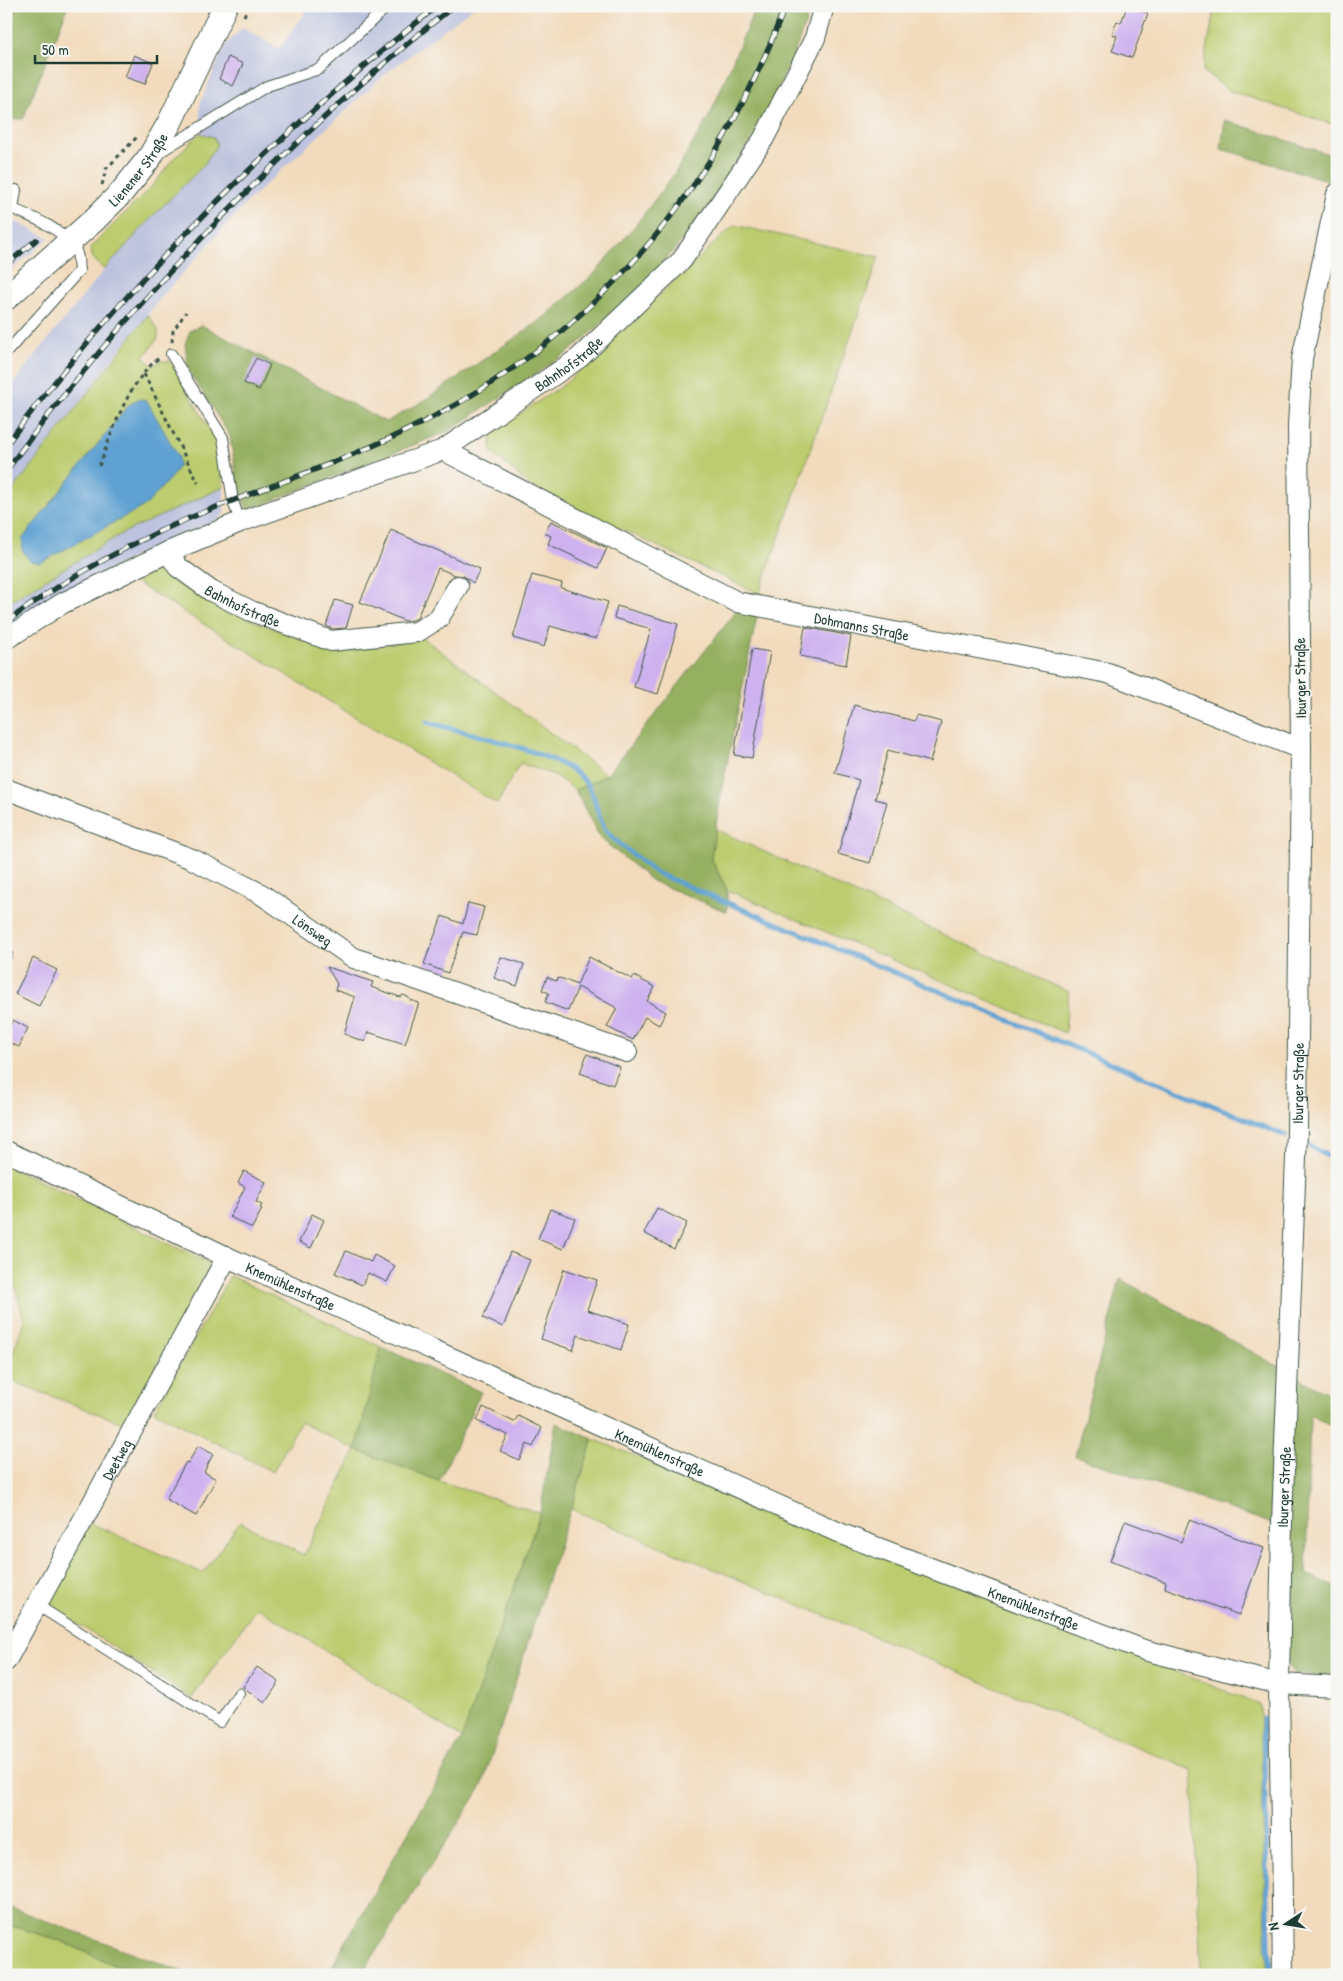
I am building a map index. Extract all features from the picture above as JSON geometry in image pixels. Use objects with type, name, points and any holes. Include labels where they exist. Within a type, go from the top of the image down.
[{"type":"street","name":"Lienener Straße","points":[[6,298],[121,193],[150,157],[170,122],[225,6]]},
{"type":"street","name":"Bahnhofstraße","points":[[6,639],[63,603],[168,552],[240,522],[443,450],[579,358],[682,260],[764,138],[815,38],[824,6]]},
{"type":"street","name":"Iburger Straße","points":[[1283,1975],[1279,1684],[1282,1522],[1297,1130],[1301,749],[1298,425],[1302,360],[1337,194]]},
{"type":"street","name":"Dohmanns Straße","points":[[443,450],[737,602],[1108,672],[1301,749]]},
{"type":"street","name":"Bahnhofstraße","points":[[168,552],[178,568],[211,591],[251,611],[331,640],[417,632],[439,618],[458,586]]},
{"type":"street","name":"Lönsweg","points":[[6,789],[192,859],[261,894],[354,958],[627,1052]]},
{"type":"street","name":"Knemühlenstraße","points":[[6,1151],[227,1257],[842,1534],[1144,1650],[1279,1684],[1337,1687]]},
{"type":"street","name":"Deetweg","points":[[6,1661],[227,1257]]},
{"type":"lane","points":[[150,157],[267,86],[319,69],[388,6]]},
{"type":"lane","points":[[6,353],[79,271],[77,252],[69,242],[52,227],[10,208],[16,190]]},
{"type":"lane","points":[[172,354],[223,438],[233,501],[240,522]]},
{"type":"lane","points":[[37,1605],[220,1722],[239,1693]]},
{"type":"path","points":[[101,194],[106,169],[140,134]]},
{"type":"path","points":[[99,466],[126,399],[151,364],[160,357],[172,354],[173,331],[186,312]]},
{"type":"path","points":[[144,374],[198,483]]},
{"type":"shaded area","points":[[310,6],[475,6],[384,75],[247,202],[164,294],[6,499],[6,392],[104,270],[152,217],[203,166],[217,145],[213,137],[200,133],[200,103],[225,45],[243,28],[279,49]]},
{"type":"shaded area","points":[[6,217],[49,238],[6,275]]},
{"type":"shaded area","points":[[224,487],[224,514],[220,519],[159,544],[57,596],[6,630],[6,606],[19,596],[123,533]]},
{"type":"green space","points":[[6,6],[68,6],[23,119],[13,119],[6,129]]},
{"type":"green space","points":[[756,6],[812,6],[791,61],[757,131],[717,194],[674,250],[625,303],[570,351],[449,431],[248,510],[239,492],[230,436],[189,371],[185,344],[190,331],[201,325],[386,422],[422,402],[541,320],[595,273],[634,227],[673,176],[710,115]]},
{"type":"green space","points":[[1215,6],[1337,6],[1337,126],[1230,91],[1203,71]]},
{"type":"green space","points":[[1225,120],[1337,157],[1337,190],[1323,179],[1221,149]]},
{"type":"green space","points":[[200,133],[213,137],[217,145],[203,166],[152,217],[104,270],[92,257],[91,247],[154,184],[174,158]]},
{"type":"green space","points":[[734,225],[879,257],[759,594],[531,487],[491,451],[491,433],[566,383]]},
{"type":"green space","points":[[148,315],[158,330],[158,338],[144,357],[153,366],[161,361],[170,361],[217,442],[224,487],[123,533],[19,596],[6,606],[6,499]]},
{"type":"green space","points":[[163,567],[208,598],[249,619],[336,653],[423,638],[607,775],[575,790],[556,776],[520,763],[497,804],[132,580]]},
{"type":"green space","points":[[739,608],[757,616],[721,793],[711,858],[727,890],[727,912],[652,881],[600,838],[575,790],[607,775]]},
{"type":"green space","points":[[715,829],[1069,992],[1065,1033],[727,890],[711,858]]},
{"type":"green space","points":[[6,1165],[211,1264],[125,1424],[6,1379],[6,1373],[24,1320],[6,1252]]},
{"type":"green space","points":[[230,1276],[381,1347],[356,1450],[300,1422],[273,1472],[154,1411]]},
{"type":"green space","points":[[1120,1279],[1337,1398],[1337,1429],[1310,1415],[1306,1574],[1337,1588],[1337,1677],[1294,1674],[1274,1646],[1276,1525],[1075,1456]]},
{"type":"green space","points":[[381,1347],[481,1392],[439,1481],[356,1450]]},
{"type":"green space","points":[[556,1423],[593,1439],[482,1786],[361,1975],[327,1975],[462,1738],[540,1513]]},
{"type":"green space","points":[[593,1439],[1260,1705],[1267,1975],[1201,1975],[1192,1770],[571,1509]]},
{"type":"green space","points":[[356,1450],[439,1481],[540,1513],[462,1738],[257,1607],[192,1698],[45,1603],[90,1523],[203,1573],[240,1522],[304,1555]]},
{"type":"green space","points":[[6,1906],[192,1975],[137,1975],[61,1941],[6,1924]]},
{"type":"green space","points":[[6,1924],[61,1941],[136,1975],[6,1975]]},
{"type":"water","points":[[142,399],[147,401],[178,456],[179,465],[173,475],[146,505],[40,563],[30,561],[22,550],[23,538],[128,406],[136,400]]},
{"type":"building","points":[[1127,6],[1148,13],[1132,58],[1112,51],[1117,36],[1112,34],[1117,21],[1121,23]]},
{"type":"building","points":[[134,55],[153,63],[145,84],[125,77]]},
{"type":"building","points":[[228,57],[243,64],[233,86],[219,79]]},
{"type":"building","points":[[256,358],[270,365],[259,390],[244,383]]},
{"type":"building","points":[[551,521],[607,548],[598,568],[548,544],[551,536],[545,533]]},
{"type":"building","points":[[391,530],[480,569],[473,583],[464,576],[455,575],[438,568],[417,618],[413,620],[405,621],[360,602]]},
{"type":"building","points":[[532,575],[562,583],[561,588],[608,602],[596,639],[550,626],[544,647],[513,638]]},
{"type":"building","points":[[335,600],[353,605],[346,628],[333,629],[326,626]]},
{"type":"building","points":[[617,606],[678,624],[658,694],[634,687],[651,629],[614,618]]},
{"type":"building","points":[[805,627],[851,636],[846,665],[800,656]]},
{"type":"building","points":[[752,649],[770,652],[752,758],[734,755]]},
{"type":"building","points":[[854,705],[914,721],[916,715],[941,722],[930,762],[888,750],[875,799],[887,802],[870,863],[838,854],[859,780],[835,773]]},
{"type":"building","points":[[468,903],[484,907],[477,935],[463,932],[448,973],[424,964],[442,916],[463,924]]},
{"type":"building","points":[[501,957],[524,964],[517,986],[494,978]]},
{"type":"building","points":[[589,957],[632,979],[634,976],[655,987],[647,1001],[666,1012],[659,1025],[645,1017],[633,1040],[607,1027],[617,1008],[578,987],[568,1011],[545,1002],[549,993],[542,990],[547,977],[556,981],[558,978],[563,979],[577,985]]},
{"type":"building","points":[[33,958],[57,970],[39,1006],[15,994]]},
{"type":"building","points":[[327,967],[373,982],[371,987],[400,997],[403,995],[419,1003],[405,1044],[368,1032],[365,1042],[344,1034],[355,997],[335,990],[337,984]]},
{"type":"building","points":[[13,1020],[28,1028],[19,1047],[6,1041],[6,1034]]},
{"type":"building","points":[[587,1054],[620,1067],[613,1085],[580,1073]]},
{"type":"building","points":[[244,1171],[266,1182],[256,1202],[262,1205],[260,1208],[262,1209],[252,1228],[230,1217],[245,1187],[238,1183]]},
{"type":"building","points":[[657,1208],[687,1223],[674,1249],[644,1233]]},
{"type":"building","points":[[550,1209],[575,1218],[563,1249],[538,1239]]},
{"type":"building","points":[[312,1214],[324,1220],[311,1248],[299,1242]]},
{"type":"building","points":[[346,1251],[371,1262],[374,1255],[395,1266],[387,1282],[368,1273],[362,1285],[335,1273]]},
{"type":"building","points":[[510,1252],[530,1260],[503,1327],[483,1318]]},
{"type":"building","points":[[564,1269],[597,1280],[587,1310],[629,1324],[621,1350],[578,1335],[573,1350],[541,1339]]},
{"type":"building","points":[[483,1407],[514,1422],[518,1416],[542,1428],[533,1447],[527,1444],[519,1460],[500,1451],[508,1435],[477,1421]]},
{"type":"building","points":[[198,1446],[213,1454],[204,1472],[216,1479],[196,1516],[166,1499],[186,1462],[188,1463]]},
{"type":"building","points":[[1189,1520],[1264,1548],[1239,1615],[1165,1588],[1166,1582],[1110,1561],[1125,1521],[1181,1542]]},
{"type":"building","points":[[257,1667],[279,1682],[265,1703],[243,1687]]},
{"type":"waterway","points":[[427,722],[530,751],[567,767],[585,782],[593,796],[606,831],[656,873],[1286,1136]]},
{"type":"waterway","points":[[1309,1146],[1337,1161]]},
{"type":"waterway","points":[[1263,1718],[1270,1975]]},
{"type":"railway","points":[[6,445],[53,384],[103,325],[154,267],[207,212],[319,105],[437,6]]},
{"type":"railway","points":[[6,471],[114,335],[191,249],[314,127],[400,50],[454,6]]},
{"type":"railway","points":[[6,622],[56,588],[133,544],[186,519],[329,464],[397,435],[464,400],[526,359],[583,312],[634,260],[681,203],[721,142],[756,76],[785,6]]},
{"type":"railway","points":[[6,265],[36,240]]}]
